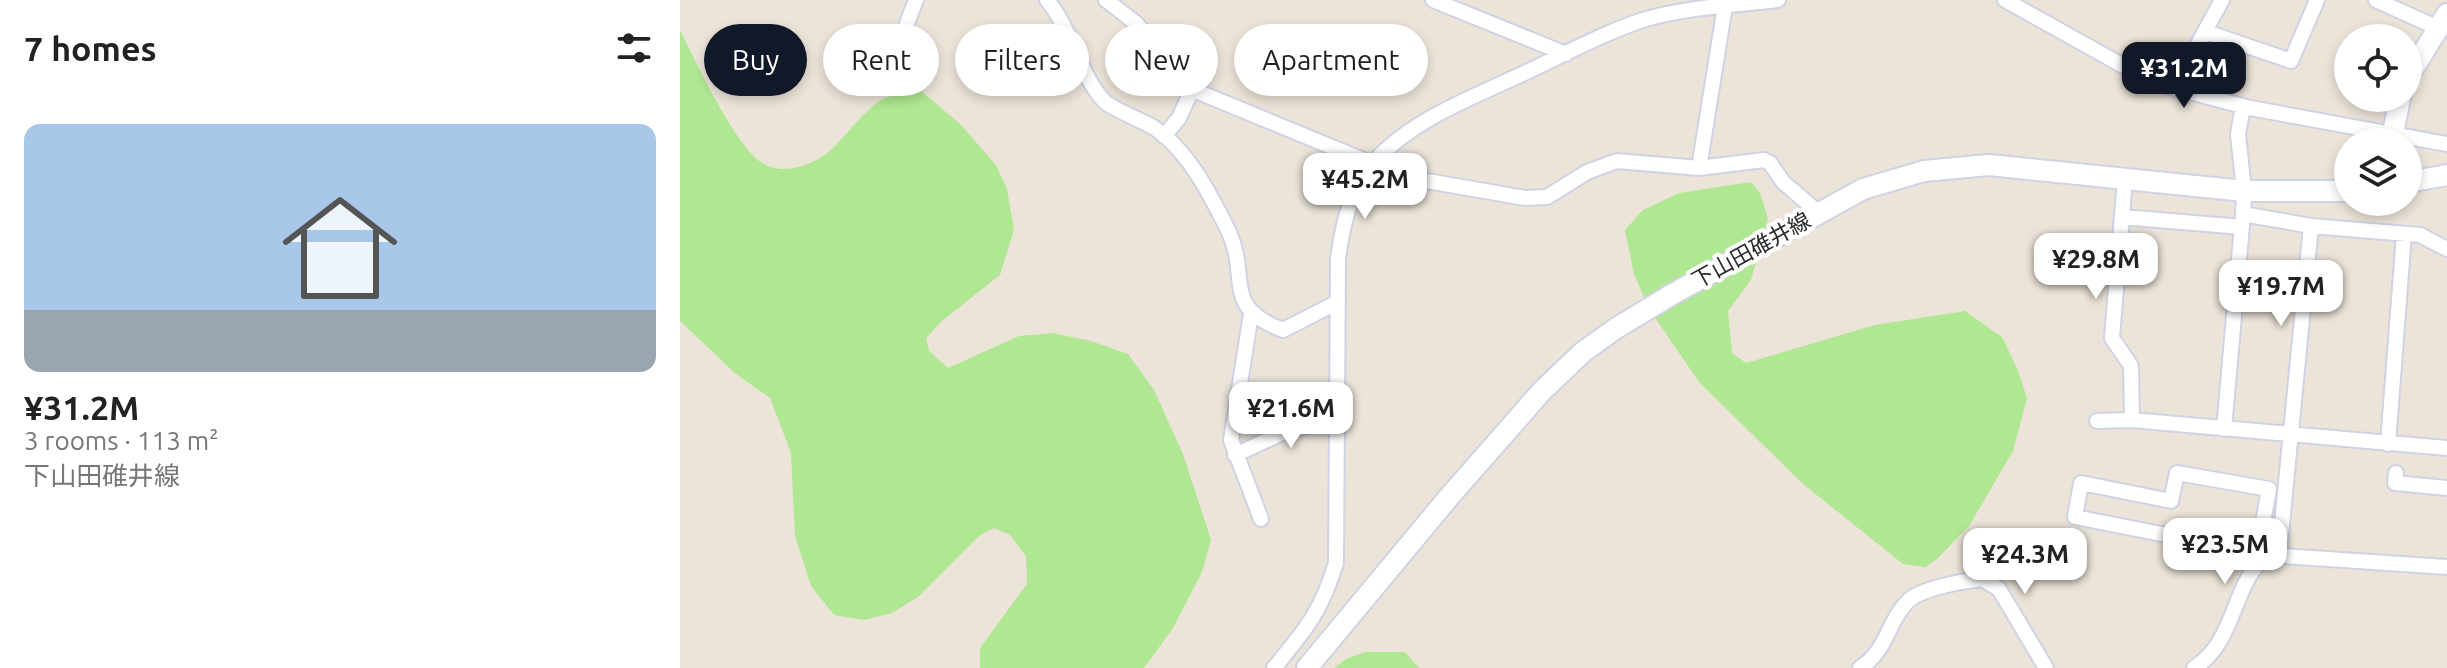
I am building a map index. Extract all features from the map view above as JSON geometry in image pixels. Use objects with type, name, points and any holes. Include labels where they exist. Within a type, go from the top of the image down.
[{"type":"main road","points":[[2422,54],[2442,21]]},
{"type":"main road","name":"下山田碓井線","points":[[1307,668],[1449,497],[1542,391],[1583,352],[1671,295],[1863,189],[1924,171],[1989,165],[2244,191],[2334,191]]},
{"type":"main road","points":[[2422,179],[2447,175]]},
{"type":"street","points":[[907,23],[916,0]]},
{"type":"street","points":[[1047,0],[1062,18],[1077,56],[1107,105],[1124,111],[1164,136],[1187,159],[1229,232],[1243,299],[1251,314],[1261,322],[1283,330],[1338,302]]},
{"type":"street","points":[[1106,0],[1137,24]]},
{"type":"street","points":[[1433,0],[1566,54]]},
{"type":"street","points":[[1274,668],[1312,621],[1326,597],[1336,563],[1341,236],[1359,184],[1373,164],[1401,138],[1431,118],[1646,19],[1706,3],[1725,6],[1778,0]]},
{"type":"street","points":[[2005,0],[2152,82],[2243,106],[2350,128]]},
{"type":"street","points":[[2178,89],[2193,53],[2222,0]]},
{"type":"street","points":[[2206,32],[2291,61],[2317,0]]},
{"type":"street","points":[[2376,0],[2442,21]]},
{"type":"street","points":[[1699,168],[1725,6]]},
{"type":"street","points":[[1164,136],[1179,118],[1189,96]]},
{"type":"street","points":[[1209,96],[1373,164]]},
{"type":"street","points":[[2224,429],[2243,220],[2244,191],[2238,134],[2243,106]]},
{"type":"street","points":[[2422,141],[2447,144]]},
{"type":"street","points":[[1359,184],[1373,189],[1427,181],[1525,198],[1547,197],[1587,172],[1617,161],[1699,168],[1764,160],[1770,163],[1783,182],[1819,213]]},
{"type":"street","points":[[2125,178],[2112,338],[2131,366],[2132,420]]},
{"type":"street","points":[[2122,217],[2243,220],[2420,235],[2447,249]]},
{"type":"street","points":[[2196,668],[2226,634],[2248,577],[2256,564],[2268,554],[2290,434],[2311,226]]},
{"type":"street","points":[[2388,444],[2404,234]]},
{"type":"street","points":[[1251,314],[1231,440],[1261,519]]},
{"type":"street","points":[[1235,455],[1284,432],[1337,418]]},
{"type":"street","points":[[2097,421],[2132,420],[2447,448]]},
{"type":"street","points":[[2268,554],[2269,489],[2177,473],[2171,501],[2081,483],[2075,517],[2268,554],[2447,567]]},
{"type":"street","points":[[2396,473],[2395,483],[2447,488]]},
{"type":"street","points":[[1860,668],[1882,648],[1909,600],[1922,593],[1982,579],[1999,589],[2046,668]]},
{"type":"green space","points":[[680,30],[704,77],[704,96],[714,96],[743,143],[755,157],[774,168],[800,167],[816,160],[830,151],[863,115],[883,99],[927,96],[960,124],[996,165],[1007,189],[1014,230],[1000,275],[942,321],[926,338],[929,351],[948,368],[1019,336],[1053,333],[1091,341],[1128,354],[1154,390],[1183,454],[1211,540],[1202,572],[1173,628],[1144,668],[980,668],[980,648],[1027,584],[1026,556],[1010,535],[994,528],[979,536],[918,597],[892,613],[864,620],[834,615],[811,586],[795,536],[791,453],[770,398],[736,374],[680,321]]},
{"type":"green space","points":[[1751,182],[1760,193],[1768,219],[1751,280],[1728,311],[1732,353],[1746,363],[1875,325],[1965,311],[2002,337],[2017,368],[2027,398],[2013,451],[1969,526],[1925,567],[1903,564],[1803,484],[1699,382],[1649,309],[1634,274],[1625,230],[1643,210],[1679,193]]},
{"type":"green space","points":[[1365,652],[1405,652],[1419,668],[1334,668],[1346,659]]}]
